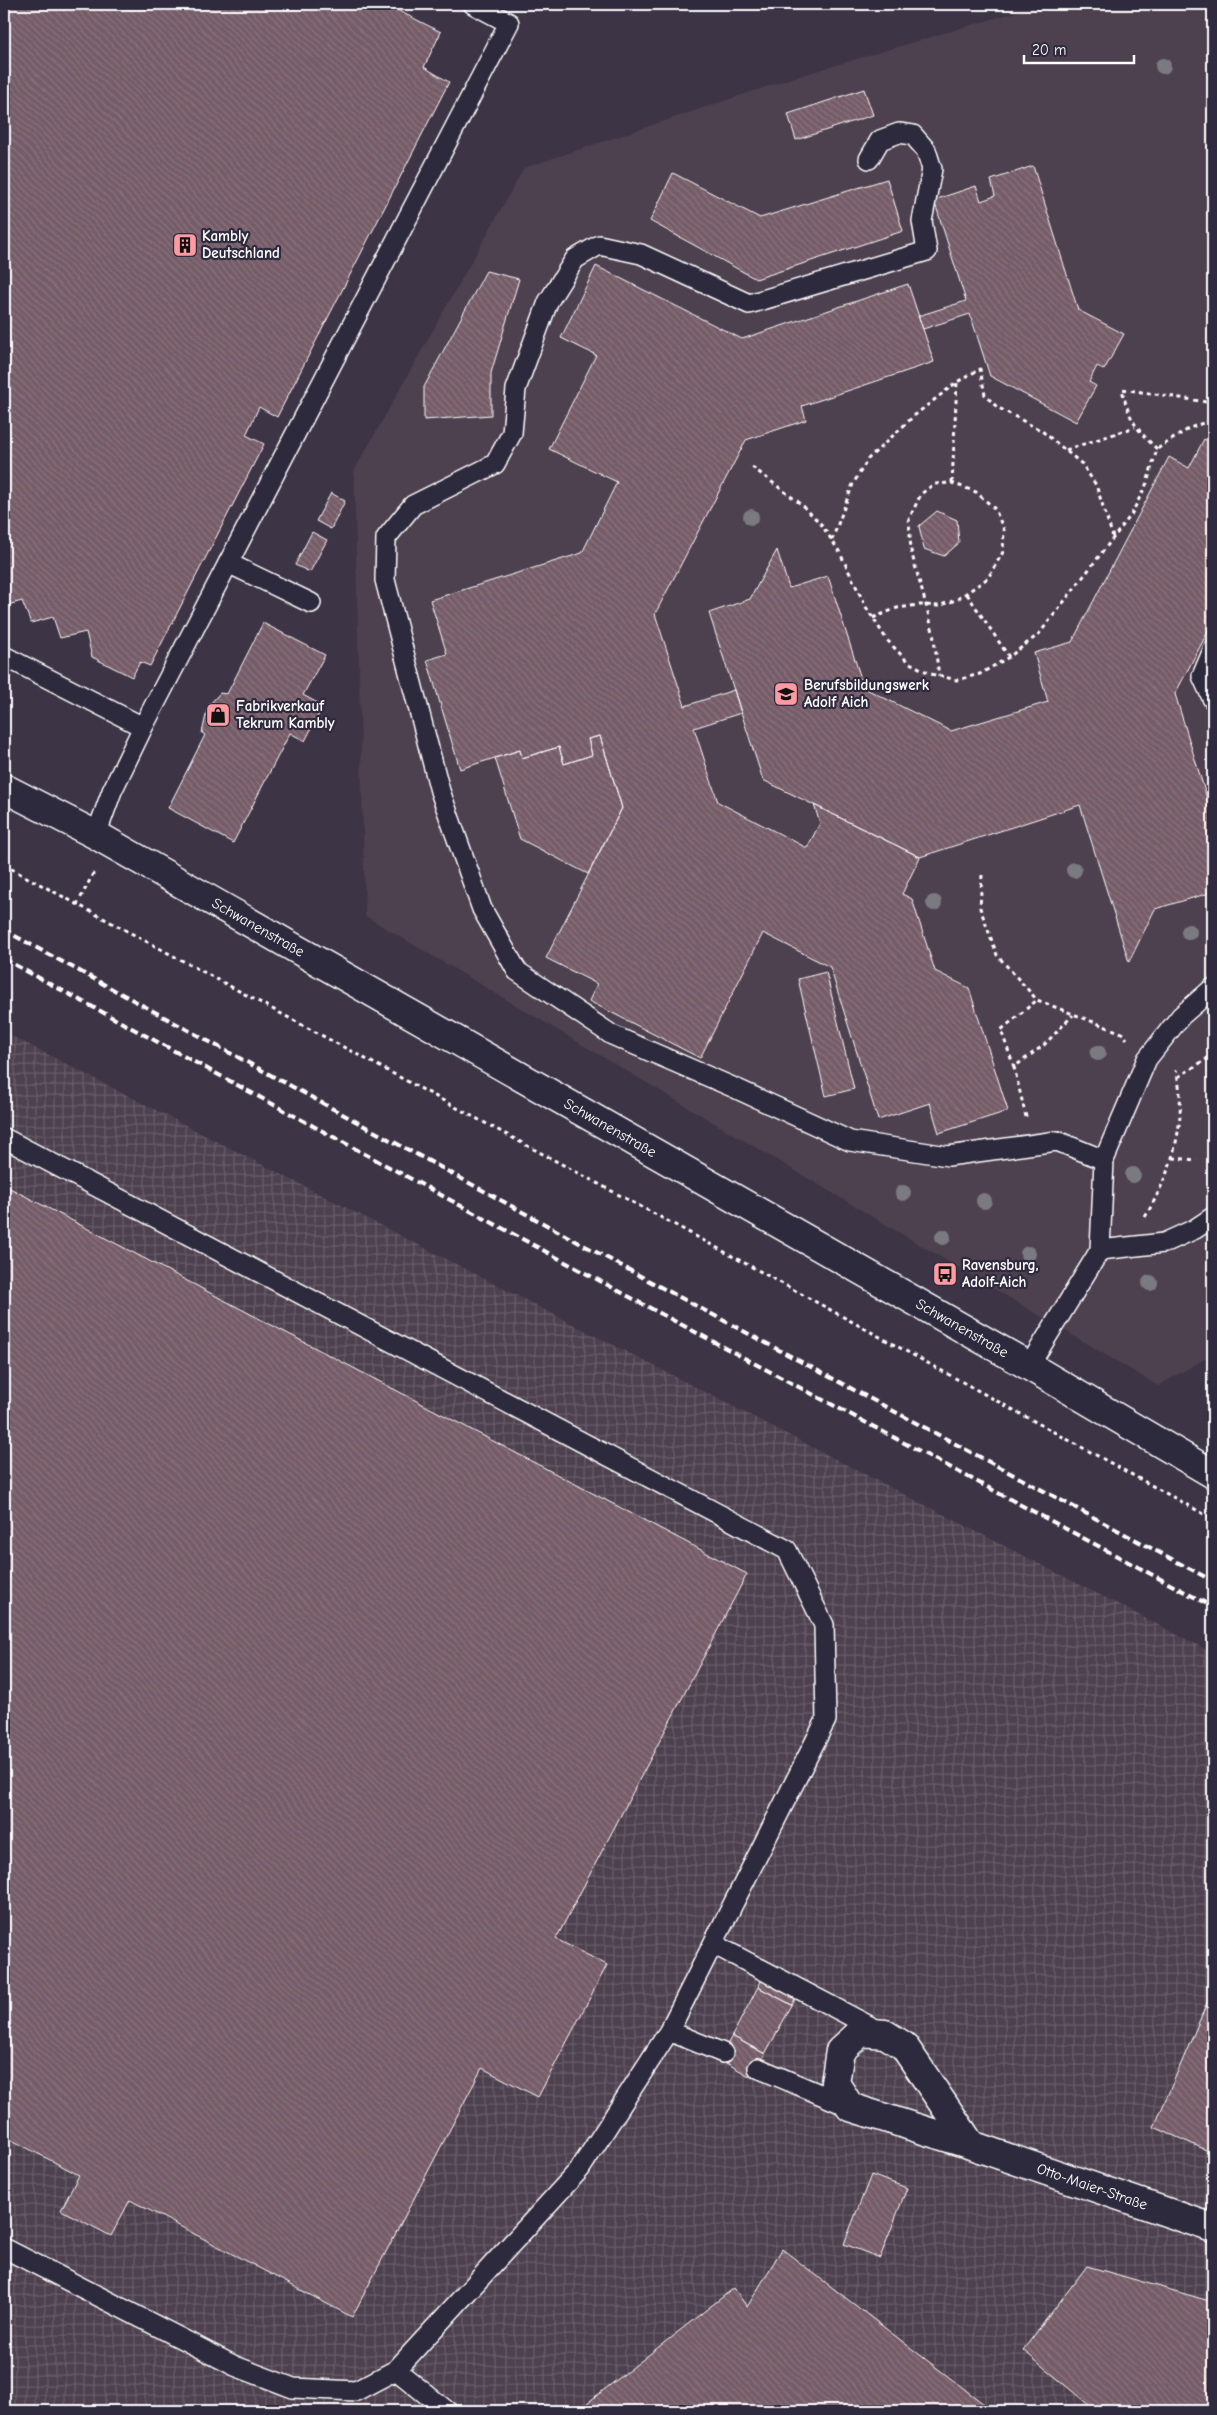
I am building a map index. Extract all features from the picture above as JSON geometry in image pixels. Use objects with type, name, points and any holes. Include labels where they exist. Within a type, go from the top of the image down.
[{"type":"street","name":"Schwanenstraße","points":[[4,788],[96,835],[1029,1366],[1213,1474]]},
{"type":"street","points":[[850,2108],[835,2083],[840,2051],[861,2032],[884,2034],[904,2046],[971,2146]]},
{"type":"street","name":"Otto-Maier-Straße","points":[[850,2108],[971,2146],[1213,2228]]},
{"type":"lane","points":[[96,835],[112,791],[143,727],[509,22],[474,4]]},
{"type":"lane","points":[[869,159],[880,140],[899,133],[913,136],[926,150],[932,169],[922,221],[927,251],[749,304],[641,254],[599,245],[575,259],[548,302],[516,389],[512,433],[495,464],[413,505],[386,538],[385,580],[440,791],[482,909],[517,971],[612,1035],[738,1088],[850,1141],[948,1156],[1058,1142],[1104,1160]]},
{"type":"lane","points":[[228,563],[311,603]]},
{"type":"lane","points":[[1213,650],[1202,676],[1213,700]]},
{"type":"lane","points":[[4,656],[143,727]]},
{"type":"lane","points":[[1029,1366],[1100,1250],[1104,1160],[1152,1052],[1180,1016],[1213,988]]},
{"type":"lane","points":[[4,1138],[787,1550],[824,1625],[826,1720],[668,2031],[580,2169],[396,2370],[356,2391],[293,2388],[235,2366],[4,2248]]},
{"type":"lane","points":[[1100,1250],[1164,1243],[1195,1229],[1213,1217]]},
{"type":"lane","points":[[712,1944],[884,2034]]},
{"type":"lane","points":[[668,2031],[723,2053]]},
{"type":"lane","points":[[758,2068],[850,2108]]},
{"type":"lane","points":[[396,2370],[448,2411]]},
{"type":"path","points":[[832,540],[853,484],[868,459],[915,415],[957,382],[980,369],[985,395],[997,406],[1042,431],[1082,464],[1096,484],[1113,538]]},
{"type":"path","points":[[952,483],[957,382]]},
{"type":"path","points":[[1158,449],[1135,427],[1126,406],[1122,389],[1213,403]]},
{"type":"path","points":[[752,467],[801,504],[821,524],[832,540],[873,618],[887,640],[908,662],[939,676],[957,680],[980,674],[1009,657],[1039,634],[1131,515],[1147,483],[1158,449],[1190,428],[1213,419]]},
{"type":"path","points":[[1066,450],[1135,427]]},
{"type":"path","points":[[873,618],[896,608],[926,606],[938,606],[956,600],[988,578],[1003,552],[1004,530],[995,509],[976,492],[952,483],[934,484],[921,494],[909,519],[911,551],[926,606],[933,632],[939,676]]},
{"type":"path","points":[[967,594],[1009,657]]},
{"type":"path","points":[[4,865],[677,1226],[1213,1518]]},
{"type":"path","points":[[982,875],[980,908],[997,955],[1037,1000],[1122,1033],[1152,1052],[1174,1061],[1178,1077],[1180,1111],[1173,1158],[1156,1198],[1126,1247]]},
{"type":"path","points":[[1032,1145],[1014,1067],[1001,1030],[1037,1000]]},
{"type":"path","points":[[1014,1067],[1044,1045],[1073,1015]]},
{"type":"path","points":[[1178,1077],[1213,1055]]},
{"type":"path","points":[[1173,1158],[1197,1160]]},
{"type":"shaded area","name":"Berufsbildungswerk Adolf Aich","points":[[1043,4],[1213,4],[1213,1354],[1158,1386],[365,916],[354,471],[524,168],[792,78]]},
{"type":"shaded area","points":[[4,1032],[1213,1653],[1213,2411],[4,2411]]},
{"type":"building","name":"Kambly Deutschland","points":[[4,4],[385,4],[441,32],[424,67],[449,82],[277,417],[259,407],[246,435],[264,444],[150,666],[140,662],[132,677],[92,657],[86,632],[60,638],[53,617],[31,623],[22,601],[4,606]]},
{"type":"building","points":[[864,89],[873,115],[796,140],[788,114]]},
{"type":"building","points":[[1033,166],[1078,310],[1124,334],[1104,370],[1097,366],[1089,382],[1096,386],[1076,422],[990,376],[970,314],[923,329],[918,316],[966,301],[934,200],[976,186],[981,201],[995,196],[991,180]]},
{"type":"building","points":[[673,173],[760,218],[887,179],[903,231],[756,279],[650,221]]},
{"type":"building","points":[[596,266],[742,339],[908,284],[934,362],[802,406],[806,420],[746,440],[655,614],[685,706],[734,690],[741,713],[694,728],[718,802],[807,848],[820,823],[814,805],[920,857],[902,894],[912,899],[935,971],[969,988],[1008,1111],[939,1133],[930,1103],[878,1120],[830,967],[763,933],[700,1058],[589,1001],[597,984],[546,958],[622,808],[600,736],[588,739],[592,755],[564,764],[559,747],[522,758],[520,750],[460,769],[427,660],[447,654],[430,600],[582,553],[617,482],[549,449],[596,355],[561,338]]},
{"type":"building","points":[[486,271],[519,279],[491,373],[491,415],[424,420],[424,387]]},
{"type":"building","points":[[1204,439],[1213,444],[1213,622],[1175,694],[1213,818],[1213,892],[1155,909],[1129,962],[1080,805],[920,857],[763,780],[709,613],[750,599],[777,550],[789,588],[828,576],[864,688],[951,731],[1048,702],[1034,653],[1072,642],[1169,457],[1189,468]]},
{"type":"building","points":[[331,493],[345,501],[331,529],[316,521]]},
{"type":"building","points":[[937,511],[957,520],[959,543],[944,556],[924,549],[919,526]]},
{"type":"building","points":[[312,532],[327,540],[310,572],[295,565]]},
{"type":"building","points":[[263,623],[325,655],[303,695],[323,706],[305,741],[290,733],[233,843],[168,808],[205,735],[202,733],[208,706],[220,693],[227,694]]},
{"type":"building","points":[[600,736],[622,808],[588,874],[520,839],[495,758],[520,750],[522,758],[559,747],[564,764],[592,755],[588,739]]},
{"type":"building","points":[[826,972],[854,1089],[826,1096],[798,979]]},
{"type":"building","points":[[4,1185],[747,1574],[556,1939],[607,1965],[538,2097],[482,2068],[352,2317],[130,2200],[111,2236],[61,2210],[79,2175],[4,2136]]},
{"type":"building","points":[[763,1977],[797,1995],[792,2005],[758,1987]]},
{"type":"building","points":[[758,1987],[792,2005],[765,2054],[732,2036]]},
{"type":"building","points":[[1213,1989],[1213,2153],[1154,2127]]},
{"type":"building","points":[[732,2036],[765,2054],[753,2078],[719,2059]]},
{"type":"building","points":[[871,2175],[907,2188],[880,2258],[844,2244]]},
{"type":"building","points":[[782,2249],[993,2411],[577,2411],[734,2288],[747,2307]]},
{"type":"building","points":[[1087,2266],[1213,2302],[1213,2411],[1096,2411],[1023,2350]]},
{"type":"railway","points":[[4,930],[655,1284],[1213,1581]]},
{"type":"railway","points":[[4,959],[652,1309],[1213,1607]]},
{"type":"place","name":"Kambly Deutschland","points":[[185,245]]},
{"type":"place","name":"Berufsbildungswerk Adolf Aich","points":[[786,694]]},
{"type":"place","name":"Fabrikverkauf Tekrum Kambly","points":[[218,715]]},
{"type":"place","name":"Ravensburg, Adolf-Aich","points":[[945,1274]]}]
